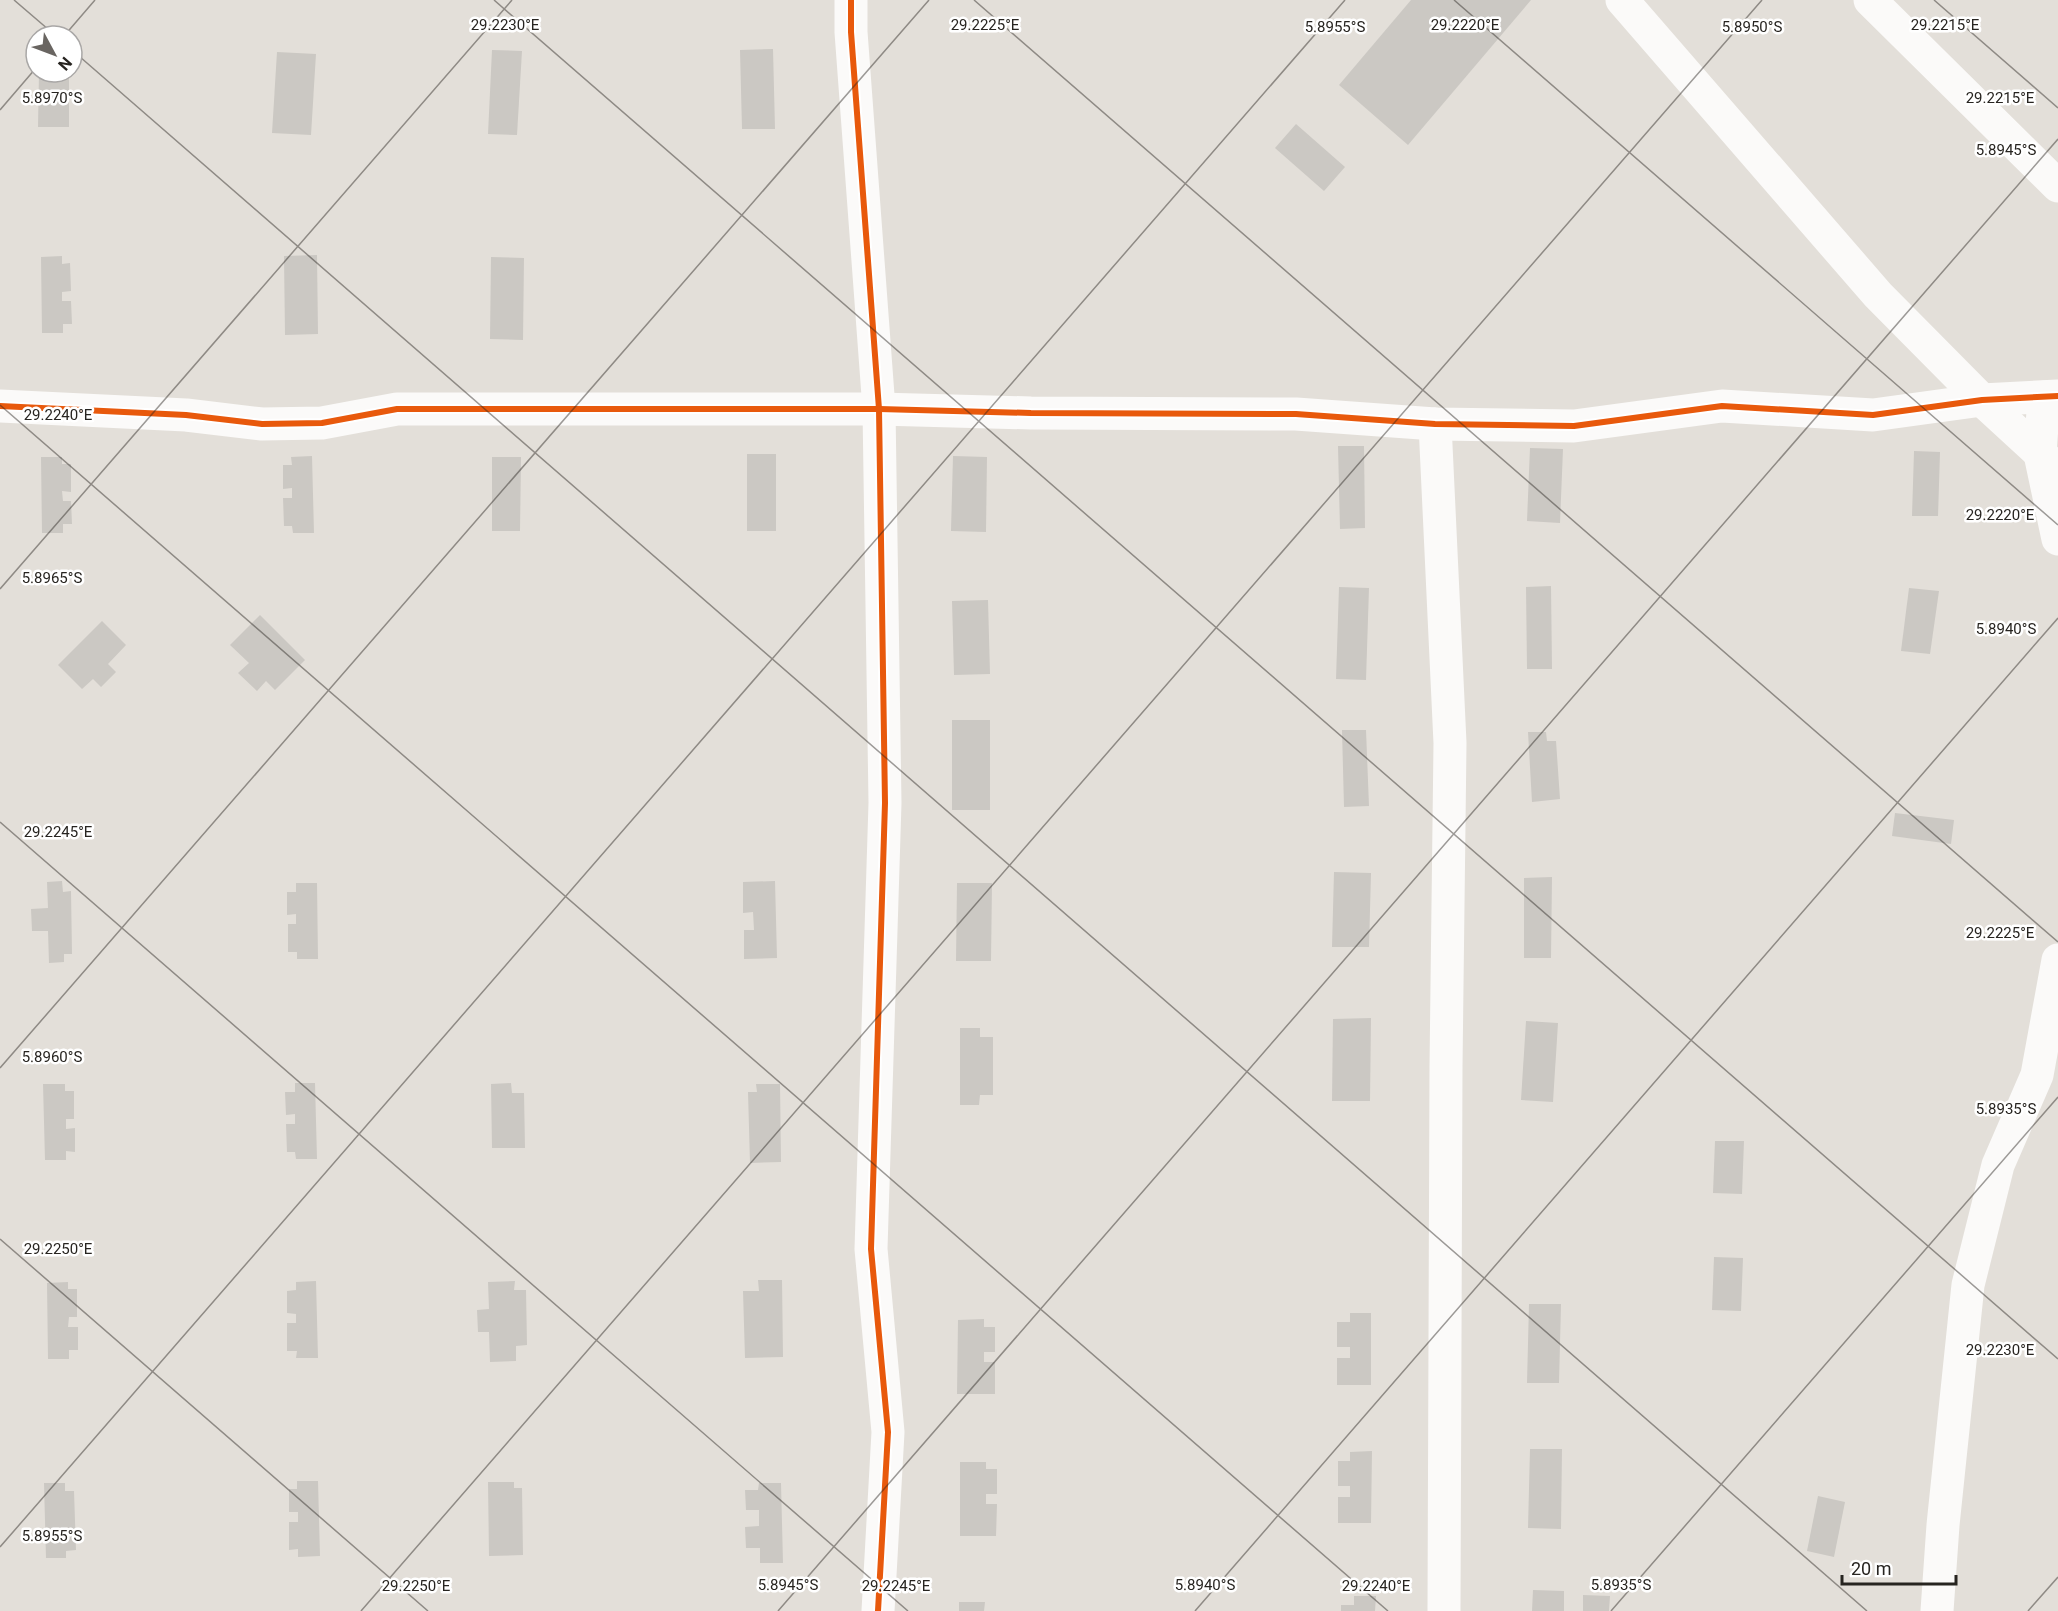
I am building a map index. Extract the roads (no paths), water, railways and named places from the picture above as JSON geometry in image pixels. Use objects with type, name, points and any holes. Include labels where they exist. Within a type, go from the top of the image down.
[{"type":"street","points":[[851,0],[851,32],[879,409],[885,803],[871,1249],[888,1432],[878,1611]]},
{"type":"street","points":[[1622,0],[1878,295],[1982,400],[2049,462]]},
{"type":"street","points":[[1870,0],[2058,186]]},
{"type":"street","points":[[0,406],[186,415],[262,424],[322,423],[397,409],[879,409],[1031,413],[1296,414],[1436,424],[1574,426],[1722,405],[1873,415],[1982,400],[2051,396],[2049,462],[2058,539]]},
{"type":"street","points":[[1436,424],[1450,743],[1444,1611]]},
{"type":"street","points":[[1937,1611],[1943,1525],[1968,1285],[1998,1165],[2037,1075],[2058,960]]}]
